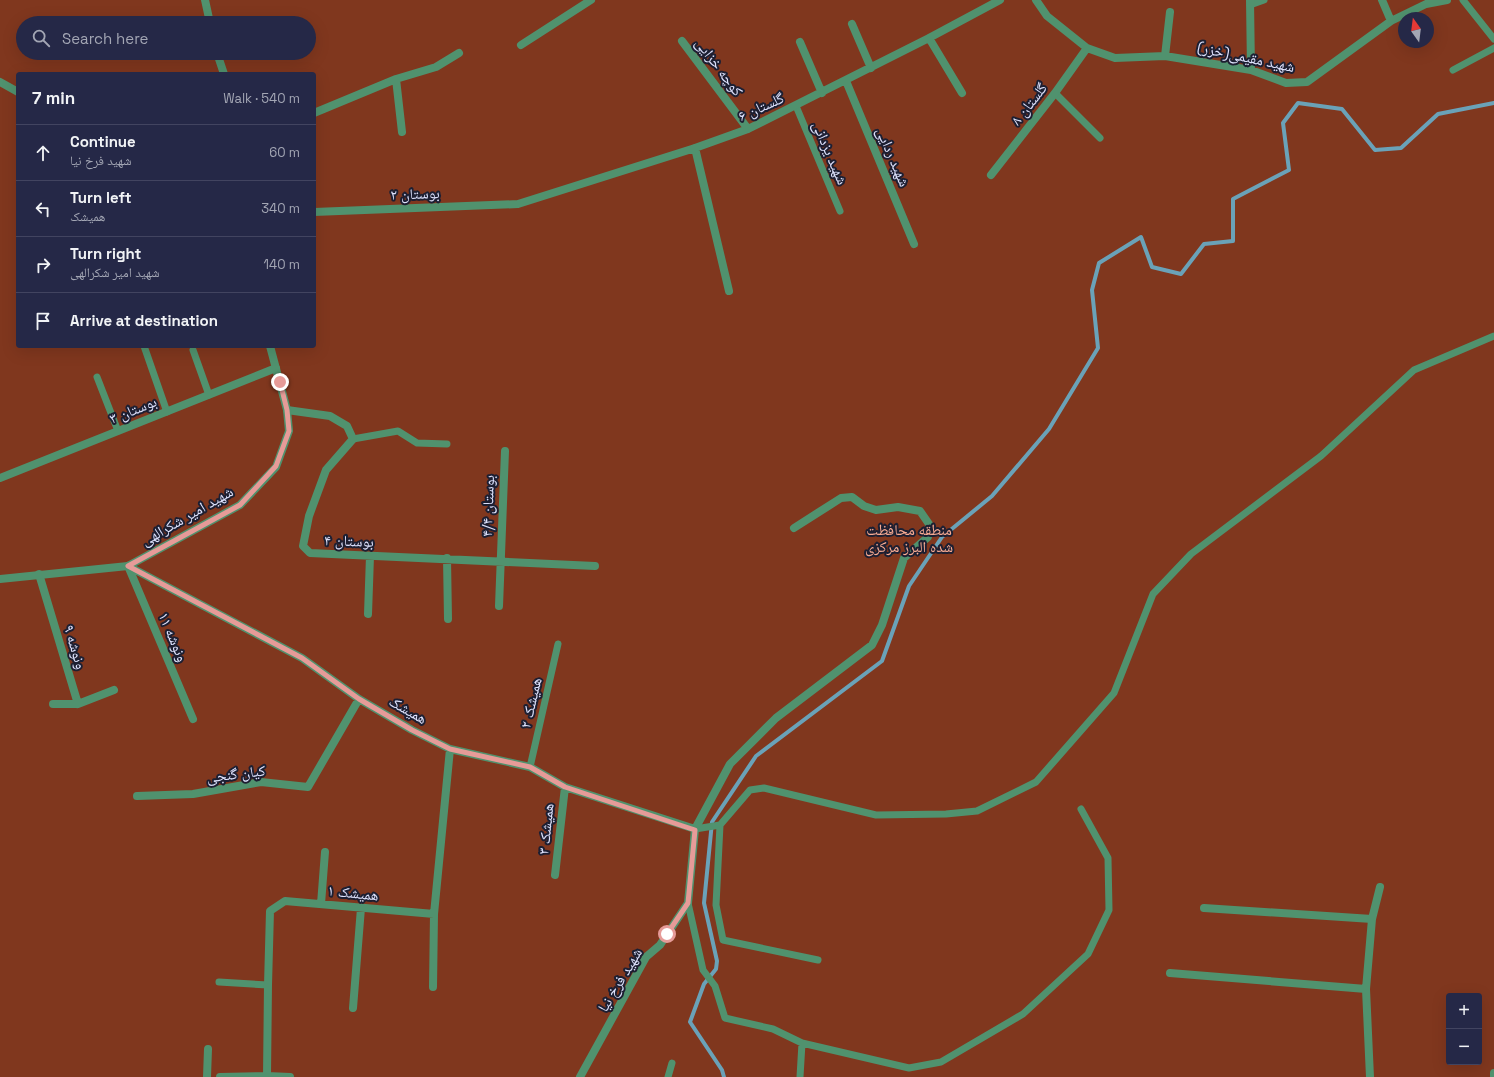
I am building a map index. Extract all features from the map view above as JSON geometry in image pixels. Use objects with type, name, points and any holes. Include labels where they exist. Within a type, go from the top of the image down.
[{"type":"street","points":[[205,0],[208,16]]},
{"type":"street","points":[[521,45],[591,0]]},
{"type":"street","name":"گلستان ۶","points":[[518,204],[695,148],[748,129],[846,81],[1000,0]]},
{"type":"street","name":"شهید مقیمی(‌خزر)","points":[[1036,0],[1047,16],[1087,48],[1115,58],[1165,56],[1251,70],[1286,83],[1307,82],[1391,20],[1426,4],[1447,0]]},
{"type":"street","points":[[1382,0],[1391,20]]},
{"type":"street","points":[[1250,3],[1251,70]]},
{"type":"street","points":[[1165,56],[1170,12]]},
{"type":"street","points":[[852,24],[871,68]]},
{"type":"street","points":[[929,38],[962,93]]},
{"type":"street","name":"کوچه خزایی","points":[[682,41],[748,129]]},
{"type":"street","points":[[800,42],[822,93]]},
{"type":"street","name":"گلستان ۸","points":[[991,175],[1055,93],[1087,48]]},
{"type":"street","points":[[316,111],[396,79],[436,67],[459,53]]},
{"type":"street","points":[[219,60],[223,72]]},
{"type":"street","points":[[396,79],[402,132]]},
{"type":"street","name":"شهید ردایی","points":[[846,81],[914,244]]},
{"type":"street","points":[[0,82],[16,91]]},
{"type":"street","points":[[695,148],[729,291]]},
{"type":"street","name":"بوستان ۲","points":[[316,212],[518,204]]},
{"type":"street","name":"شهید امیر شکرالهی","points":[[0,579],[128,566],[240,505],[276,466],[289,431],[287,410],[271,348]]},
{"type":"street","name":"بوستان ۳","points":[[0,478],[276,368]]},
{"type":"street","points":[[287,410],[330,416],[347,426],[353,439]]},
{"type":"street","name":"بوستان ۴","points":[[353,439],[326,470],[309,516],[303,546],[310,553],[448,558],[596,566]]},
{"type":"street","name":"بوستان ۴/۴","points":[[499,606],[505,451]]},
{"type":"street","points":[[699,829],[730,764],[776,718],[872,645],[882,625],[904,558],[928,538],[929,524],[920,512],[898,507],[876,510],[864,506],[852,497],[841,498],[794,528]]},
{"type":"street","points":[[368,614],[370,556]]},
{"type":"street","points":[[448,558],[448,619]]},
{"type":"street","name":"همیشک","points":[[128,566],[302,658],[359,699],[412,730],[450,749],[530,767],[565,787],[699,829]]},
{"type":"street","name":"ونوشه ۱۱","points":[[128,566],[193,719]]},
{"type":"street","name":"ونوشه ۹","points":[[39,574],[78,704]]},
{"type":"street","points":[[53,704],[78,704],[114,690]]},
{"type":"street","name":"کیان گنجی","points":[[137,796],[193,794],[260,782],[308,787],[359,699]]},
{"type":"street","points":[[433,987],[434,914],[450,749]]},
{"type":"street","name":"همیشک ۳","points":[[555,875],[565,787]]},
{"type":"street","name":"شهید فرخ نیا","points":[[580,1077],[646,957],[660,945],[688,903],[699,829]]},
{"type":"street","points":[[321,904],[325,852]]},
{"type":"street","points":[[1370,1077],[1366,989],[1372,919],[1380,887]]},
{"type":"street","name":"همیشک ۱","points":[[267,1076],[270,911],[285,901],[434,914]]},
{"type":"street","points":[[352,1008],[361,908]]},
{"type":"street","points":[[1204,908],[1372,919]]},
{"type":"street","points":[[1170,973],[1366,989]]},
{"type":"street","points":[[208,1050],[208,1077]]},
{"type":"street","points":[[220,1077],[290,1077]]},
{"type":"lane","points":[[1250,3],[1264,0]]},
{"type":"lane","points":[[1463,0],[1494,39]]},
{"type":"lane","points":[[1453,70],[1494,48]]},
{"type":"lane","points":[[1055,93],[1100,138]]},
{"type":"lane","name":"شهید یزدانی","points":[[796,106],[840,211]]},
{"type":"lane","points":[[818,960],[723,940],[716,905],[720,825],[750,790],[764,788],[876,815],[946,814],[977,811],[1036,782],[1114,693],[1153,594],[1191,554],[1321,456],[1414,370],[1494,336]]},
{"type":"lane","points":[[145,348],[167,412]]},
{"type":"lane","points":[[193,350],[209,395]]},
{"type":"lane","points":[[97,377],[118,431]]},
{"type":"lane","points":[[353,439],[398,431],[417,443],[447,444]]},
{"type":"lane","name":"همیشک ۲","points":[[530,767],[558,644]]},
{"type":"lane","points":[[688,903],[703,970],[715,986],[724,1018],[773,1029],[802,1043],[909,1068],[940,1062],[1023,1014],[1088,954],[1109,910],[1108,858],[1081,809]]},
{"type":"lane","points":[[699,829],[720,825]]},
{"type":"lane","points":[[219,982],[268,985]]},
{"type":"lane","points":[[800,1077],[802,1043]]},
{"type":"lane","points":[[668,1077],[672,1063]]},
{"type":"green space","name":"منطقه محافظت شده البرز مرکزی","points":[[0,0],[1494,0],[1494,1077],[0,1077]]},
{"type":"waterway","points":[[724,1077],[722,1070],[690,1022],[704,984],[716,969],[717,961],[704,903],[712,822],[756,756],[882,661],[909,586],[942,537],[992,496],[1049,429],[1098,348],[1092,290],[1099,263],[1141,237],[1152,267],[1181,274],[1204,244],[1233,241],[1233,199],[1289,170],[1283,123],[1298,103],[1342,109],[1375,150],[1401,148],[1438,114],[1494,103]]},
{"type":"route","points":[[280,382],[287,410],[289,431],[276,466],[240,505],[128,566],[302,658],[359,699],[412,730],[450,749],[530,767],[565,787],[695,830],[688,903],[667,934]]}]
